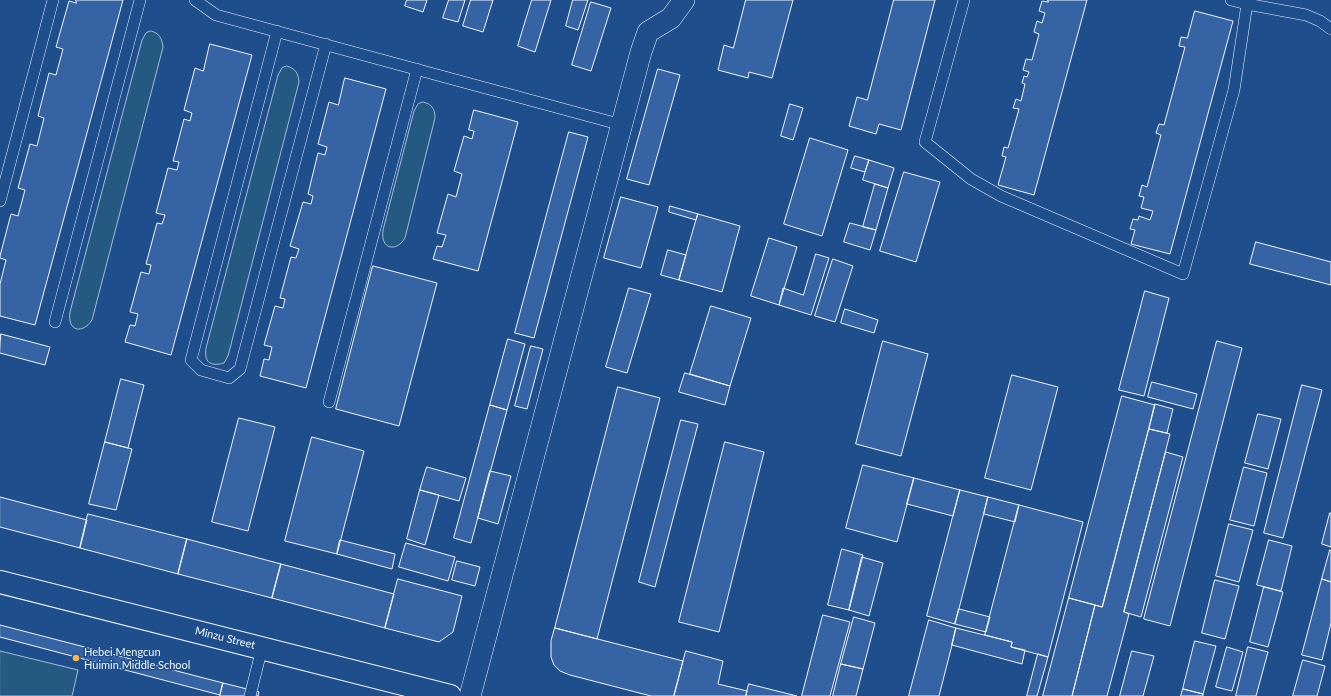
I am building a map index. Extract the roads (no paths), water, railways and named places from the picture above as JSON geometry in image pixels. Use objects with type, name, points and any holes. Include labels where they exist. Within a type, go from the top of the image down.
[{"type":"main road","name":"Minzu Street","points":[[0,582],[450,696]]},
{"type":"street","points":[[470,696],[641,52],[648,32],[671,18],[684,0]]},
{"type":"lane","points":[[0,201],[53,0]]},
{"type":"lane","points":[[55,322],[140,0]]},
{"type":"lane","points":[[195,0],[216,14],[622,125]]},
{"type":"lane","points":[[964,0],[925,142],[971,179],[1001,196],[1183,274],[1234,90],[1246,4]]},
{"type":"lane","points":[[1231,0],[1306,15],[1320,21],[1331,29]]},
{"type":"lane","points":[[277,31],[191,360],[201,370],[229,378],[240,369],[326,44]]},
{"type":"lane","points":[[329,402],[417,69]]},
{"type":"lane","points":[[250,696],[262,648]]},
{"type":"place","name":"Hebei Mengcun Huimin Middle School","points":[[76,658]]}]
